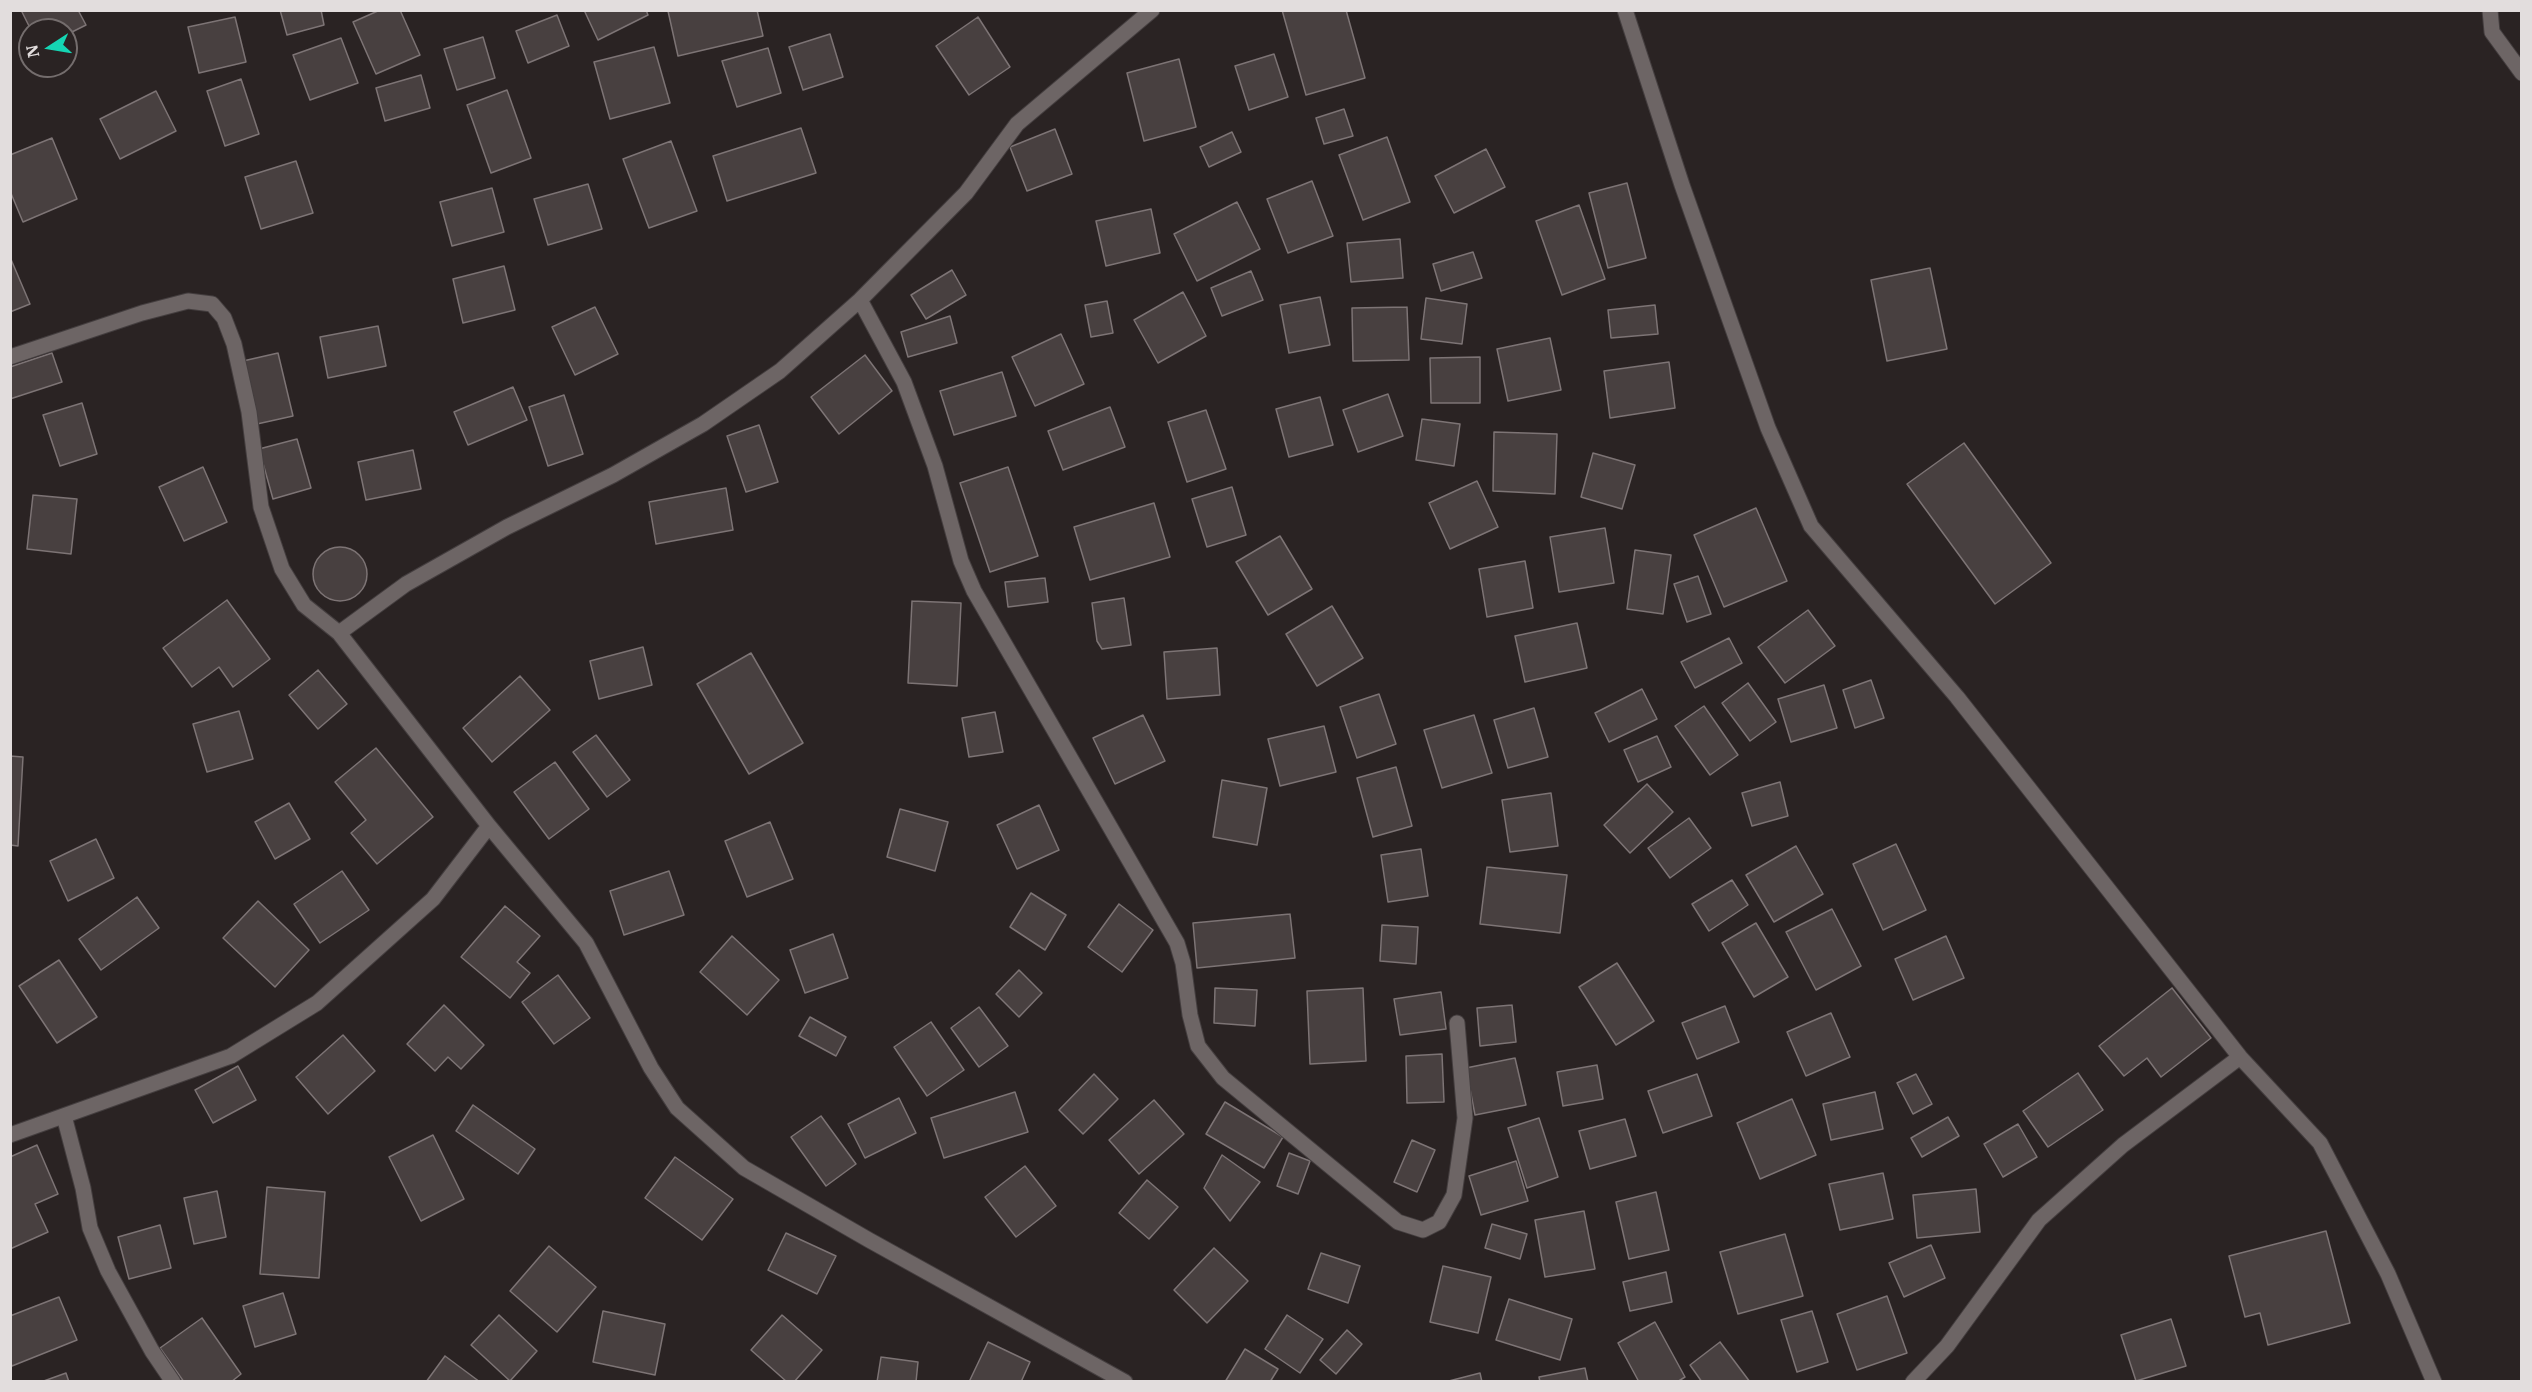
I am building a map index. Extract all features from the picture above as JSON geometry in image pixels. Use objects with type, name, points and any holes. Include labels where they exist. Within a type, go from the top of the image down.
[{"type":"street","points":[[339,633],[406,584],[507,527],[613,475],[703,424],[780,371],[860,300],[966,193],[1017,124],[1152,10]]},
{"type":"street","points":[[1625,10],[1682,185],[1768,428],[1811,526],[1958,697],[2240,1058],[2320,1143],[2388,1274],[2434,1382]]},
{"type":"street","points":[[2490,10],[2492,32],[2522,73]]},
{"type":"street","points":[[860,300],[904,382],[935,466],[961,561],[974,591],[1177,943],[1183,963],[1190,1015],[1198,1046],[1223,1078],[1398,1222],[1423,1230],[1439,1222],[1454,1195],[1465,1118],[1458,1023]]},
{"type":"street","points":[[10,357],[188,301],[212,304],[224,318],[234,344],[249,412],[261,507],[282,569],[304,605],[339,633],[489,826],[586,943],[651,1068],[676,1108],[744,1168],[1125,1382]]},
{"type":"street","points":[[10,1136],[231,1056],[317,1003],[433,899],[489,826]]},
{"type":"street","points":[[1913,1382],[1947,1346],[2039,1220],[2123,1145],[2240,1058]]},
{"type":"street","points":[[64,1116],[83,1188],[90,1228],[114,1281],[152,1351],[173,1382]]},
{"type":"building","points":[[21,10],[78,10],[86,25],[78,29],[78,18],[25,18]]},
{"type":"building","points":[[280,10],[321,10],[324,25],[287,35]]},
{"type":"building","points":[[380,10],[400,10],[420,55],[376,74],[353,22]]},
{"type":"building","points":[[584,10],[646,10],[648,15],[598,40]]},
{"type":"building","points":[[757,10],[763,36],[678,56],[668,11]]},
{"type":"building","points":[[1282,10],[1346,10],[1365,78],[1306,95]]},
{"type":"building","points":[[557,15],[569,46],[528,63],[516,31]]},
{"type":"building","points":[[235,17],[246,62],[199,73],[188,27]]},
{"type":"building","points":[[978,17],[1010,67],[969,95],[936,46]]},
{"type":"building","points":[[830,34],[843,77],[803,90],[789,47]]},
{"type":"building","points":[[483,37],[495,78],[457,90],[444,49]]},
{"type":"building","points":[[341,38],[358,83],[310,100],[293,55]]},
{"type":"building","points":[[654,47],[670,103],[610,119],[594,62]]},
{"type":"building","points":[[768,48],[781,93],[737,107],[722,61]]},
{"type":"building","points":[[1274,54],[1288,97],[1249,110],[1235,66]]},
{"type":"building","points":[[1179,59],[1196,127],[1144,141],[1127,73]]},
{"type":"building","points":[[421,75],[430,108],[385,121],[376,88]]},
{"type":"building","points":[[241,79],[259,134],[225,146],[207,91]]},
{"type":"building","points":[[507,90],[531,158],[491,173],[467,105]]},
{"type":"building","points":[[156,91],[176,131],[120,159],[100,119]]},
{"type":"building","points":[[1344,109],[1353,136],[1324,144],[1316,118]]},
{"type":"building","points":[[801,128],[816,173],[727,201],[713,156]]},
{"type":"building","points":[[1055,129],[1072,174],[1027,191],[1010,147]]},
{"type":"building","points":[[1232,132],[1241,152],[1209,167],[1200,147]]},
{"type":"building","points":[[1387,137],[1410,202],[1363,220],[1339,155]]},
{"type":"building","points":[[52,138],[77,199],[23,222],[10,191],[10,155]]},
{"type":"building","points":[[671,141],[697,211],[649,228],[623,159]]},
{"type":"building","points":[[1486,149],[1505,187],[1454,213],[1435,176]]},
{"type":"building","points":[[296,161],[313,213],[261,229],[245,177]]},
{"type":"building","points":[[1312,181],[1333,236],[1288,253],[1267,199]]},
{"type":"building","points":[[1627,183],[1646,258],[1608,268],[1589,193]]},
{"type":"building","points":[[588,184],[602,229],[548,245],[534,199]]},
{"type":"building","points":[[492,188],[504,232],[452,246],[440,202]]},
{"type":"building","points":[[1237,202],[1260,249],[1197,281],[1174,234]]},
{"type":"building","points":[[1579,205],[1605,279],[1562,295],[1536,221]]},
{"type":"building","points":[[1151,209],[1160,253],[1106,266],[1096,221]]},
{"type":"building","points":[[1400,239],[1403,278],[1351,282],[1347,243]]},
{"type":"building","points":[[1473,252],[1482,278],[1441,291],[1433,264]]},
{"type":"building","points":[[10,257],[30,304],[10,312]]},
{"type":"building","points":[[504,266],[515,310],[463,323],[453,279]]},
{"type":"building","points":[[1930,268],[1947,349],[1887,361],[1871,280]]},
{"type":"building","points":[[952,270],[966,295],[926,319],[911,295]]},
{"type":"building","points":[[1251,271],[1263,300],[1222,316],[1211,288]]},
{"type":"building","points":[[1183,292],[1206,336],[1158,363],[1134,320]]},
{"type":"building","points":[[1320,297],[1330,345],[1289,353],[1280,305]]},
{"type":"building","points":[[1426,298],[1467,304],[1462,344],[1421,339]]},
{"type":"building","points":[[1107,301],[1113,333],[1091,337],[1085,305]]},
{"type":"building","points":[[1655,305],[1658,334],[1611,338],[1608,310]]},
{"type":"building","points":[[595,307],[618,354],[575,375],[552,327]]},
{"type":"building","points":[[1407,307],[1409,360],[1353,361],[1352,308]]},
{"type":"building","points":[[950,316],[957,343],[908,357],[901,332]]},
{"type":"building","points":[[378,326],[386,366],[328,378],[320,337]]},
{"type":"building","points":[[1061,334],[1084,384],[1035,406],[1012,357]]},
{"type":"building","points":[[1550,338],[1561,390],[1508,401],[1497,349]]},
{"type":"building","points":[[52,353],[62,382],[10,399],[10,367]]},
{"type":"building","points":[[278,353],[293,416],[257,424],[243,361]]},
{"type":"building","points":[[865,355],[892,391],[839,434],[811,397]]},
{"type":"building","points":[[1480,357],[1480,403],[1431,403],[1430,358]]},
{"type":"building","points":[[1669,362],[1675,408],[1610,418],[1604,371]]},
{"type":"building","points":[[1002,372],[1016,416],[954,435],[940,391]]},
{"type":"building","points":[[513,387],[527,420],[468,445],[454,412]]},
{"type":"building","points":[[1388,394],[1403,436],[1358,452],[1343,410]]},
{"type":"building","points":[[564,395],[583,454],[548,466],[529,407]]},
{"type":"building","points":[[1320,397],[1333,445],[1289,457],[1276,409]]},
{"type":"building","points":[[82,403],[97,454],[60,466],[43,415]]},
{"type":"building","points":[[1110,407],[1125,447],[1063,470],[1048,431]]},
{"type":"building","points":[[1206,410],[1226,469],[1187,482],[1168,422]]},
{"type":"building","points":[[1422,419],[1460,424],[1454,466],[1416,460]]},
{"type":"building","points":[[759,425],[778,482],[746,492],[727,436]]},
{"type":"building","points":[[1494,432],[1557,434],[1555,494],[1493,491]]},
{"type":"building","points":[[297,439],[311,488],[273,499],[259,449]]},
{"type":"building","points":[[1964,443],[2051,563],[1995,604],[1907,484]]},
{"type":"building","points":[[413,450],[421,489],[366,500],[358,462]]},
{"type":"building","points":[[1593,453],[1635,465],[1622,509],[1581,497]]},
{"type":"building","points":[[203,467],[227,522],[184,541],[159,487]]},
{"type":"building","points":[[1008,467],[1038,556],[990,572],[960,483]]},
{"type":"building","points":[[1477,481],[1498,527],[1450,549],[1429,503]]},
{"type":"building","points":[[1232,487],[1246,535],[1207,547],[1192,499]]},
{"type":"building","points":[[726,488],[733,530],[656,544],[649,502]]},
{"type":"building","points":[[33,495],[77,499],[71,554],[27,549]]},
{"type":"building","points":[[1154,503],[1170,557],[1090,580],[1074,527]]},
{"type":"building","points":[[1756,508],[1787,581],[1724,607],[1694,535]]},
{"type":"building","points":[[1605,528],[1614,583],[1559,592],[1550,537]]},
{"type":"building","points":[[1280,536],[1312,589],[1268,615],[1236,562]]},
{"type":"building","points":[[335,547],[345,547],[355,551],[363,559],[367,574],[363,589],[355,597],[345,601],[335,601],[325,597],[317,589],[313,579],[313,569],[317,559],[325,551]]},
{"type":"building","points":[[1635,550],[1671,555],[1663,614],[1627,609]]},
{"type":"building","points":[[1525,561],[1533,608],[1487,617],[1479,569]]},
{"type":"building","points":[[1698,576],[1711,614],[1687,622],[1674,584]]},
{"type":"building","points":[[1045,578],[1048,602],[1008,607],[1005,582]]},
{"type":"building","points":[[1124,598],[1131,645],[1102,649],[1097,641],[1092,603]]},
{"type":"building","points":[[227,600],[270,659],[233,687],[219,667],[192,687],[163,648]]},
{"type":"building","points":[[912,601],[961,603],[957,686],[908,683]]},
{"type":"building","points":[[1332,606],[1363,658],[1317,686],[1286,634]]},
{"type":"building","points":[[1808,610],[1835,646],[1785,683],[1758,647]]},
{"type":"building","points":[[1577,623],[1587,668],[1525,682],[1515,636]]},
{"type":"building","points":[[1729,638],[1742,663],[1695,688],[1681,662]]},
{"type":"building","points":[[643,647],[652,685],[599,699],[590,661]]},
{"type":"building","points":[[1217,648],[1220,695],[1167,699],[1164,652]]},
{"type":"building","points":[[751,653],[803,743],[749,774],[697,684]]},
{"type":"building","points":[[318,670],[347,704],[318,729],[289,695]]},
{"type":"building","points":[[520,676],[550,710],[492,762],[463,728]]},
{"type":"building","points":[[1871,680],[1884,718],[1855,728],[1843,690]]},
{"type":"building","points":[[1748,683],[1776,722],[1750,741],[1722,703]]},
{"type":"building","points":[[1824,685],[1837,728],[1791,742],[1778,699]]},
{"type":"building","points":[[1642,689],[1657,719],[1609,742],[1595,713]]},
{"type":"building","points":[[1379,694],[1396,744],[1357,758],[1340,707]]},
{"type":"building","points":[[1704,706],[1738,755],[1710,775],[1675,726]]},
{"type":"building","points":[[1534,708],[1548,757],[1508,768],[1494,720]]},
{"type":"building","points":[[239,711],[253,759],[207,772],[193,724]]},
{"type":"building","points":[[995,712],[1003,752],[969,757],[962,718]]},
{"type":"building","points":[[1143,715],[1165,761],[1115,784],[1093,738]]},
{"type":"building","points":[[1474,715],[1492,773],[1442,788],[1424,730]]},
{"type":"building","points":[[1324,726],[1336,772],[1280,786],[1268,739]]},
{"type":"building","points":[[596,735],[630,780],[607,797],[573,752]]},
{"type":"building","points":[[1657,736],[1671,767],[1638,782],[1624,750]]},
{"type":"building","points":[[376,748],[433,817],[377,864],[351,833],[366,820],[335,782]]},
{"type":"building","points":[[10,756],[23,757],[18,846],[10,845]]},
{"type":"building","points":[[555,762],[589,809],[549,839],[514,792]]},
{"type":"building","points":[[1396,767],[1412,826],[1373,837],[1357,778]]},
{"type":"building","points":[[1222,780],[1267,788],[1257,845],[1213,837]]},
{"type":"building","points":[[1780,782],[1788,816],[1752,826],[1742,793]]},
{"type":"building","points":[[1647,784],[1673,812],[1630,853],[1604,825]]},
{"type":"building","points":[[1551,793],[1558,846],[1510,852],[1502,800]]},
{"type":"building","points":[[289,803],[310,839],[275,859],[255,822]]},
{"type":"building","points":[[1039,805],[1059,850],[1017,869],[997,825]]},
{"type":"building","points":[[900,809],[948,822],[935,871],[887,857]]},
{"type":"building","points":[[1689,818],[1711,848],[1670,878],[1648,848]]},
{"type":"building","points":[[770,822],[793,879],[747,897],[725,841]]},
{"type":"building","points":[[96,839],[114,878],[68,901],[50,861]]},
{"type":"building","points":[[1896,844],[1926,910],[1883,930],[1853,864]]},
{"type":"building","points":[[1796,846],[1823,894],[1774,922],[1746,875]]},
{"type":"building","points":[[1421,849],[1428,896],[1388,902],[1381,855]]},
{"type":"building","points":[[1487,867],[1567,875],[1560,933],[1480,924]]},
{"type":"building","points":[[342,871],[369,910],[320,943],[294,904]]},
{"type":"building","points":[[669,871],[684,915],[624,935],[610,891]]},
{"type":"building","points":[[1732,880],[1748,905],[1709,931],[1692,904]]},
{"type":"building","points":[[1031,893],[1066,915],[1045,950],[1010,927]]},
{"type":"building","points":[[137,897],[159,928],[101,970],[79,939]]},
{"type":"building","points":[[258,901],[309,950],[275,987],[223,938]]},
{"type":"building","points":[[1119,904],[1153,930],[1122,972],[1088,947]]},
{"type":"building","points":[[505,906],[540,936],[517,962],[530,973],[510,998],[461,957]]},
{"type":"building","points":[[1832,909],[1861,966],[1816,990],[1786,932]]},
{"type":"building","points":[[1290,914],[1295,958],[1197,968],[1193,923]]},
{"type":"building","points":[[1756,923],[1788,977],[1754,997],[1722,943]]},
{"type":"building","points":[[1382,925],[1418,927],[1416,964],[1380,961]]},
{"type":"building","points":[[833,934],[848,978],[805,993],[790,950]]},
{"type":"building","points":[[732,936],[779,980],[747,1015],[700,972]]},
{"type":"building","points":[[1946,936],[1964,978],[1913,1000],[1895,959]]},
{"type":"building","points":[[59,960],[97,1017],[57,1043],[19,986]]},
{"type":"building","points":[[1617,963],[1654,1021],[1616,1045],[1579,987]]},
{"type":"building","points":[[1019,970],[1042,993],[1019,1017],[996,994]]},
{"type":"building","points":[[558,975],[590,1018],[554,1044],[522,1002]]},
{"type":"building","points":[[1215,988],[1257,990],[1255,1026],[1214,1023]]},
{"type":"building","points":[[1363,988],[1366,1061],[1310,1064],[1307,991]]},
{"type":"building","points":[[2172,988],[2211,1038],[2161,1077],[2147,1058],[2124,1076],[2099,1046]]},
{"type":"building","points":[[1441,992],[1446,1029],[1400,1035],[1394,999]]},
{"type":"building","points":[[444,1005],[484,1045],[461,1069],[448,1057],[435,1071],[407,1044]]},
{"type":"building","points":[[1512,1005],[1516,1042],[1480,1046],[1477,1008]]},
{"type":"building","points":[[1725,1006],[1739,1042],[1697,1059],[1682,1023]]},
{"type":"building","points":[[979,1007],[1008,1046],[979,1067],[951,1028]]},
{"type":"building","points":[[1831,1013],[1850,1057],[1806,1076],[1787,1032]]},
{"type":"building","points":[[810,1017],[846,1037],[836,1056],[799,1036]]},
{"type":"building","points":[[931,1022],[964,1070],[927,1096],[894,1047]]},
{"type":"building","points":[[343,1035],[375,1071],[328,1114],[296,1077]]},
{"type":"building","points":[[1442,1054],[1444,1102],[1407,1103],[1406,1056]]},
{"type":"building","points":[[1515,1058],[1526,1105],[1475,1115],[1466,1068]]},
{"type":"building","points":[[1597,1065],[1603,1099],[1563,1106],[1557,1072]]},
{"type":"building","points":[[238,1066],[256,1100],[213,1123],[195,1090]]},
{"type":"building","points":[[2078,1073],[2103,1110],[2048,1147],[2023,1111]]},
{"type":"building","points":[[1094,1074],[1118,1099],[1083,1134],[1059,1110]]},
{"type":"building","points":[[1697,1074],[1712,1116],[1663,1133],[1648,1091]]},
{"type":"building","points":[[1916,1074],[1932,1104],[1913,1114],[1897,1083]]},
{"type":"building","points":[[1015,1092],[1028,1132],[944,1158],[931,1118]]},
{"type":"building","points":[[1875,1092],[1883,1129],[1831,1140],[1823,1104]]},
{"type":"building","points":[[899,1098],[916,1133],[865,1158],[848,1124]]},
{"type":"building","points":[[1792,1099],[1816,1155],[1760,1179],[1737,1123]]},
{"type":"building","points":[[1154,1100],[1184,1134],[1139,1174],[1109,1140]]},
{"type":"building","points":[[1225,1102],[1283,1137],[1264,1168],[1206,1134]]},
{"type":"building","points":[[473,1105],[535,1149],[518,1174],[456,1131]]},
{"type":"building","points":[[821,1116],[856,1164],[826,1186],[791,1137]]},
{"type":"building","points":[[1948,1117],[1959,1136],[1922,1157],[1911,1138]]},
{"type":"building","points":[[1539,1118],[1558,1177],[1527,1188],[1508,1128]]},
{"type":"building","points":[[1625,1119],[1636,1156],[1590,1169],[1579,1131]]},
{"type":"building","points":[[2018,1124],[2037,1157],[2003,1177],[1984,1144]]},
{"type":"building","points":[[433,1135],[464,1199],[421,1221],[389,1157]]},
{"type":"building","points":[[1412,1140],[1435,1150],[1417,1192],[1394,1182]]},
{"type":"building","points":[[37,1145],[58,1194],[35,1204],[48,1232],[10,1249],[10,1157]]},
{"type":"building","points":[[1289,1153],[1310,1161],[1298,1194],[1277,1186]]},
{"type":"building","points":[[1222,1155],[1260,1182],[1230,1221],[1204,1188]]},
{"type":"building","points":[[675,1157],[733,1199],[702,1240],[645,1198]]},
{"type":"building","points":[[1516,1161],[1528,1201],[1481,1215],[1469,1176]]},
{"type":"building","points":[[1025,1166],[1056,1206],[1016,1237],[985,1197]]},
{"type":"building","points":[[1883,1173],[1893,1219],[1840,1230],[1829,1184]]},
{"type":"building","points":[[1147,1180],[1178,1207],[1149,1239],[1119,1213]]},
{"type":"building","points":[[267,1187],[325,1192],[319,1278],[260,1274]]},
{"type":"building","points":[[1976,1189],[1980,1232],[1917,1238],[1913,1195]]},
{"type":"building","points":[[217,1191],[226,1237],[194,1244],[184,1198]]},
{"type":"building","points":[[1656,1192],[1669,1250],[1629,1259],[1616,1202]]},
{"type":"building","points":[[1584,1211],[1595,1269],[1545,1277],[1535,1220]]},
{"type":"building","points":[[1492,1224],[1527,1234],[1520,1259],[1485,1248]]},
{"type":"building","points":[[160,1225],[171,1268],[129,1279],[118,1237]]},
{"type":"building","points":[[2326,1231],[2350,1323],[2268,1345],[2260,1313],[2245,1317],[2229,1256]]},
{"type":"building","points":[[786,1233],[836,1256],[817,1294],[768,1270]]},
{"type":"building","points":[[1785,1234],[1803,1296],[1738,1314],[1720,1252]]},
{"type":"building","points":[[1931,1245],[1945,1278],[1904,1297],[1889,1263]]},
{"type":"building","points":[[549,1246],[596,1287],[557,1332],[510,1291]]},
{"type":"building","points":[[1214,1248],[1248,1281],[1207,1323],[1174,1290]]},
{"type":"building","points":[[1321,1253],[1360,1266],[1348,1303],[1308,1289]]},
{"type":"building","points":[[1443,1266],[1491,1277],[1478,1333],[1430,1322]]},
{"type":"building","points":[[1666,1272],[1672,1302],[1630,1311],[1623,1282]]},
{"type":"building","points":[[283,1293],[296,1334],[255,1347],[243,1306]]},
{"type":"building","points":[[1887,1296],[1907,1353],[1857,1370],[1837,1314]]},
{"type":"building","points":[[59,1297],[77,1340],[12,1366],[10,1316]]},
{"type":"building","points":[[1509,1299],[1572,1319],[1560,1360],[1496,1340]]},
{"type":"building","points":[[603,1311],[665,1324],[655,1375],[593,1362]]},
{"type":"building","points":[[1812,1311],[1828,1362],[1797,1372],[1781,1320]]},
{"type":"building","points":[[499,1315],[537,1351],[510,1381],[471,1345]]},
{"type":"building","points":[[782,1315],[822,1350],[794,1382],[787,1382],[751,1350]]},
{"type":"building","points":[[1287,1315],[1323,1339],[1300,1373],[1265,1349]]},
{"type":"building","points":[[202,1318],[241,1374],[231,1382],[184,1382],[160,1348]]},
{"type":"building","points":[[2171,1319],[2186,1366],[2136,1381],[2121,1335]]},
{"type":"building","points":[[1655,1322],[1685,1377],[1677,1382],[1639,1382],[1618,1343]]},
{"type":"building","points":[[1347,1330],[1362,1344],[1336,1374],[1320,1360]]},
{"type":"building","points":[[988,1342],[1030,1362],[1021,1382],[969,1382]]},
{"type":"building","points":[[1720,1342],[1750,1382],[1702,1382],[1690,1365]]},
{"type":"building","points":[[1245,1349],[1278,1369],[1270,1382],[1225,1382]]},
{"type":"building","points":[[445,1356],[480,1382],[426,1382]]},
{"type":"building","points":[[881,1357],[918,1362],[916,1382],[877,1382]]},
{"type":"building","points":[[1585,1368],[1588,1382],[1540,1382],[1539,1377]]},
{"type":"building","points":[[66,1373],[69,1382],[41,1382]]},
{"type":"building","points":[[1480,1373],[1482,1382],[1445,1382]]}]
